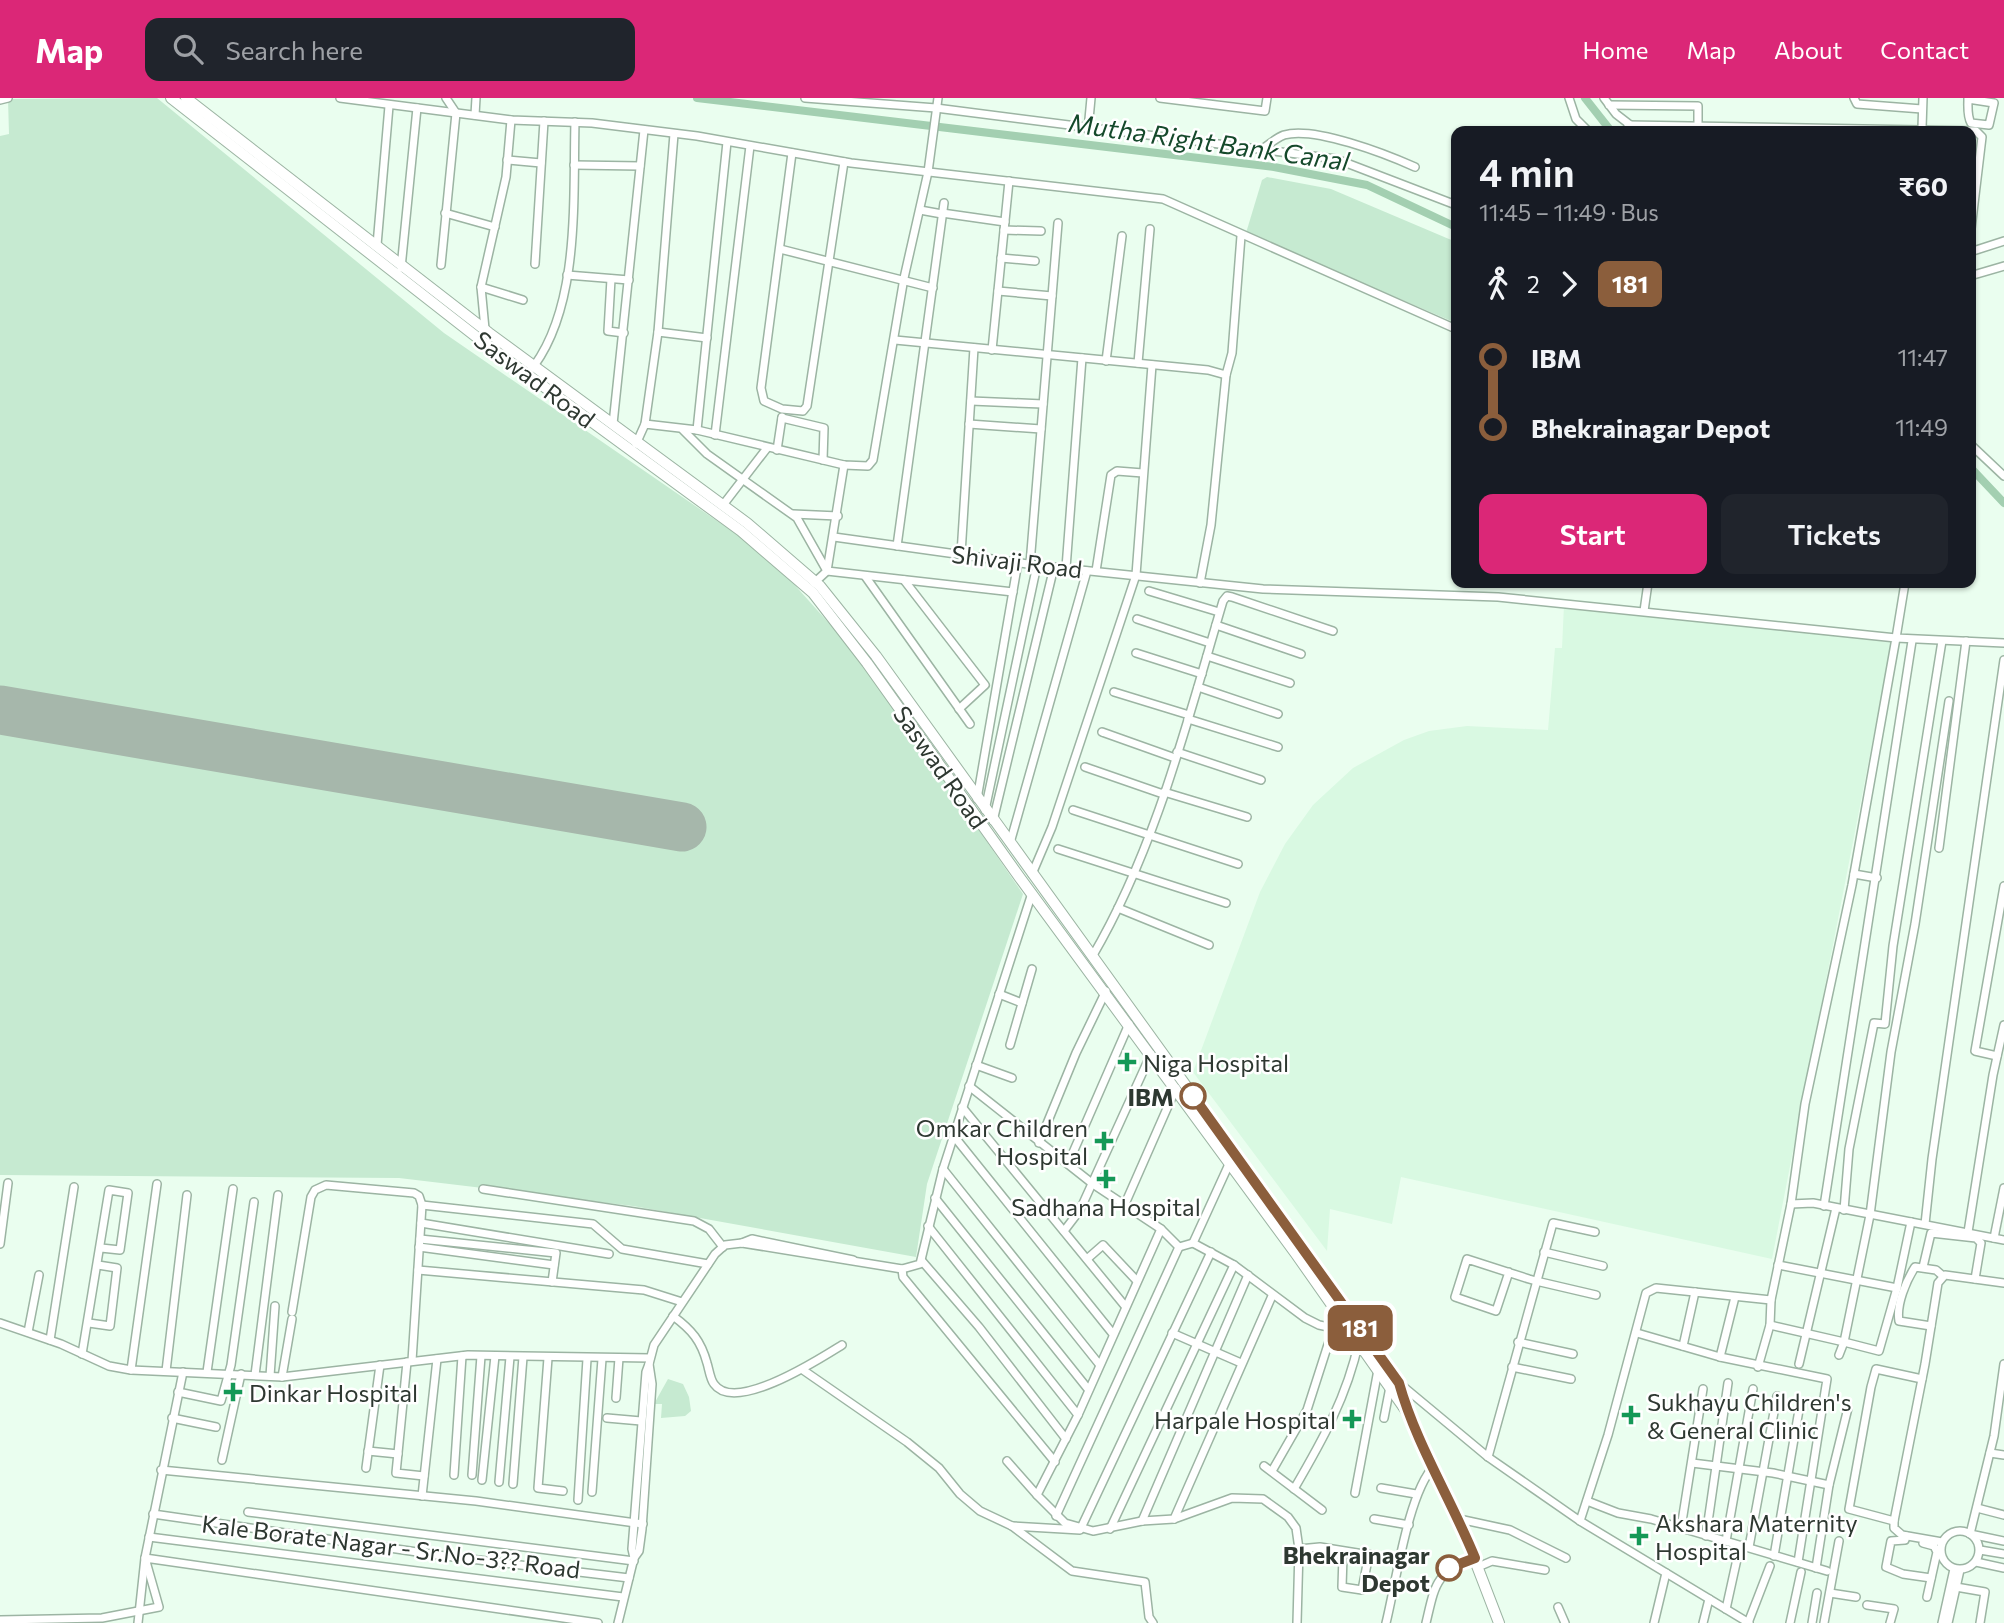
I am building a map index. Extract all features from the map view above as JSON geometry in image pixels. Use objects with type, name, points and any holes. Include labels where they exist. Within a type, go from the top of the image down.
[{"type":"highway","name":"Saswad Road","points":[[171,98],[483,342],[723,505],[812,585],[876,656],[1032,876],[1383,1359],[1459,1519],[1499,1623]]},
{"type":"highway","name":"Saswad Road","points":[[186,98],[485,330],[613,424],[634,446],[812,585],[1378,1370],[1394,1385]]},
{"type":"street","points":[[0,100],[8,98]]},
{"type":"street","points":[[340,98],[510,120],[575,122],[644,130],[844,162],[1163,200],[1451,328]]},
{"type":"street","points":[[441,265],[456,113],[446,98]]},
{"type":"street","points":[[475,98],[475,115]]},
{"type":"street","points":[[805,98],[856,101],[936,113],[1336,159],[1451,203]]},
{"type":"street","points":[[645,424],[697,430],[844,465],[868,466],[873,460],[904,278],[928,172],[938,98]]},
{"type":"street","points":[[1088,130],[1091,98]]},
{"type":"street","points":[[1160,98],[1265,111],[1267,98]]},
{"type":"street","points":[[1569,98],[1576,119],[1583,126]]},
{"type":"street","points":[[1604,98],[1628,125],[1704,126]]},
{"type":"street","points":[[1854,98],[1857,104],[1923,109]]},
{"type":"street","points":[[1923,98],[1923,126]]},
{"type":"street","points":[[1968,99],[1994,103],[1988,125],[1970,123],[1968,99]]},
{"type":"street","points":[[377,245],[389,106]]},
{"type":"street","points":[[1609,106],[1698,106],[1698,125]]},
{"type":"street","points":[[397,274],[403,264],[417,108]]},
{"type":"street","points":[[485,330],[481,287],[507,160],[510,120]]},
{"type":"street","points":[[535,264],[544,121]]},
{"type":"street","points":[[534,366],[555,331],[563,309],[575,122]]},
{"type":"street","points":[[613,424],[644,130]]},
{"type":"street","points":[[1976,132],[1980,134],[1976,155]]},
{"type":"street","points":[[634,446],[645,424],[658,332],[674,134]]},
{"type":"street","points":[[1261,150],[1281,136],[1322,137],[1352,144],[1415,167]]},
{"type":"street","points":[[697,430],[727,142]]},
{"type":"street","points":[[715,435],[750,146]]},
{"type":"street","points":[[792,153],[761,388],[764,401],[782,409],[803,411],[807,406],[844,162]]},
{"type":"street","points":[[507,160],[541,163]]},
{"type":"street","points":[[574,165],[640,166]]},
{"type":"street","points":[[992,350],[1009,181]]},
{"type":"street","points":[[897,546],[927,344],[944,203]]},
{"type":"street","points":[[920,210],[1041,231]]},
{"type":"street","points":[[445,213],[495,227]]},
{"type":"street","points":[[985,810],[1034,564],[1041,429],[1058,223]]},
{"type":"street","points":[[1138,363],[1150,229]]},
{"type":"street","points":[[1106,361],[1122,236]]},
{"type":"street","points":[[1200,583],[1211,526],[1226,374],[1232,353],[1241,236]]},
{"type":"street","points":[[1976,250],[2004,241]]},
{"type":"street","points":[[780,249],[904,278],[933,288]]},
{"type":"street","points":[[1001,258],[1035,261]]},
{"type":"street","points":[[1976,274],[2004,266]]},
{"type":"street","points":[[567,275],[629,280]]},
{"type":"street","points":[[611,279],[608,331],[624,333]]},
{"type":"street","points":[[481,287],[523,300]]},
{"type":"street","points":[[998,291],[1052,296]]},
{"type":"street","points":[[658,332],[707,338]]},
{"type":"street","points":[[895,341],[1138,363],[1226,374]]},
{"type":"street","points":[[961,554],[974,348]]},
{"type":"street","points":[[1066,568],[1082,358]]},
{"type":"street","points":[[1032,876],[1052,827],[1136,575],[1152,365]]},
{"type":"street","points":[[971,401],[1044,404]]},
{"type":"street","points":[[777,450],[782,409]]},
{"type":"street","points":[[782,418],[824,428],[823,460]]},
{"type":"street","points":[[969,424],[1041,429]]},
{"type":"street","points":[[683,429],[707,454],[797,518],[827,571]]},
{"type":"street","points":[[723,505],[767,447]]},
{"type":"street","points":[[1976,450],[2004,476]]},
{"type":"street","points":[[812,585],[827,571],[838,516],[844,465]]},
{"type":"street","points":[[1096,572],[1111,475],[1117,471],[1143,473]]},
{"type":"street","points":[[789,513],[838,516]]},
{"type":"street","name":"Shivaji Road","points":[[834,537],[1054,567],[1263,589],[1498,597],[1912,641],[2004,643]]},
{"type":"street","points":[[977,799],[1018,562]]},
{"type":"street","points":[[993,821],[1054,567]]},
{"type":"street","points":[[1010,845],[1087,570]]},
{"type":"street","points":[[827,571],[1013,592]]},
{"type":"street","points":[[865,576],[970,724]]},
{"type":"street","points":[[904,580],[985,685],[959,709]]},
{"type":"street","points":[[1644,611],[1647,588]]},
{"type":"street","points":[[1758,1367],[1770,1325],[1771,1300],[1791,1204],[1805,1104],[1854,874],[1904,588]]},
{"type":"street","points":[[1149,591],[1220,612]]},
{"type":"street","points":[[1092,957],[1135,873],[1149,836],[1227,596],[1333,631]]},
{"type":"street","points":[[1137,620],[1210,643]]},
{"type":"street","points":[[1216,625],[1301,654]]},
{"type":"street","points":[[1824,1206],[1912,641]]},
{"type":"street","points":[[1799,1364],[1840,1209],[1874,1023],[1885,1024],[1893,946],[1942,641]]},
{"type":"street","points":[[1939,848],[1966,641]]},
{"type":"street","points":[[1136,653],[1202,674]]},
{"type":"street","points":[[1207,656],[1290,683]]},
{"type":"street","points":[[1925,1224],[2004,660]]},
{"type":"street","points":[[1198,687],[1278,714]]},
{"type":"street","points":[[1114,692],[1278,747]]},
{"type":"street","points":[[1839,1355],[1858,1280],[1870,1215],[1891,1052],[1915,924],[1949,701]]},
{"type":"street","points":[[1102,732],[1261,780]]},
{"type":"street","points":[[1085,767],[1247,817]]},
{"type":"street","points":[[1073,810],[1238,864]]},
{"type":"street","points":[[1058,849],[1226,903]]},
{"type":"street","points":[[1854,874],[1877,878]]},
{"type":"street","points":[[1997,1056],[1975,1051],[2004,886]]},
{"type":"street","points":[[644,1455],[641,1421],[646,1372],[654,1345],[708,1264],[723,1247],[752,1239],[902,1269],[912,1269],[922,1261],[928,1226],[953,1135],[1032,893]]},
{"type":"street","points":[[1118,908],[1209,945]]},
{"type":"street","points":[[1010,1045],[1032,969]]},
{"type":"street","points":[[1039,1143],[1076,1053],[1106,991]]},
{"type":"street","points":[[999,994],[1022,1003]]},
{"type":"street","points":[[1068,1164],[1129,1024]]},
{"type":"street","points":[[1968,1232],[2004,1024]]},
{"type":"street","points":[[1064,1231],[1080,1210],[1093,1184],[1151,1054]]},
{"type":"street","points":[[976,1065],[1012,1078]]},
{"type":"street","points":[[969,1086],[1093,1184],[1161,1229],[1179,1247]]},
{"type":"street","points":[[1125,1204],[1175,1088]]},
{"type":"street","points":[[962,1107],[1125,1306]]},
{"type":"street","points":[[953,1135],[1113,1334]]},
{"type":"street","points":[[1193,1243],[1230,1162]]},
{"type":"street","points":[[943,1169],[1098,1364]]},
{"type":"street","points":[[0,1244],[8,1183]]},
{"type":"street","points":[[131,1370],[157,1184]]},
{"type":"street","points":[[282,1377],[311,1197],[315,1190],[326,1185],[407,1190],[419,1196],[422,1206],[418,1270],[396,1473],[424,1476]]},
{"type":"street","points":[[50,1340],[74,1188]]},
{"type":"street","points":[[1994,1238],[2004,1188]]},
{"type":"street","points":[[207,1372],[233,1189]]},
{"type":"street","points":[[483,1189],[694,1221],[709,1229],[723,1247]]},
{"type":"street","points":[[82,1354],[99,1265],[101,1248],[109,1191],[128,1193],[120,1250],[101,1248]]},
{"type":"street","points":[[166,1371],[187,1195]]},
{"type":"street","points":[[255,1375],[278,1195]]},
{"type":"street","points":[[935,1198],[1088,1389]]},
{"type":"street","points":[[178,1392],[221,1401],[229,1373],[254,1202]]},
{"type":"street","points":[[1791,1204],[1824,1206],[2004,1240]]},
{"type":"street","points":[[422,1206],[593,1224],[622,1249],[708,1264]]},
{"type":"street","points":[[1770,1325],[1805,1336],[1879,1351],[1897,1288],[1911,1222]]},
{"type":"street","points":[[421,1223],[610,1254]]},
{"type":"street","points":[[1488,1457],[1553,1223],[1595,1232]]},
{"type":"street","points":[[928,1226],[1078,1415]]},
{"type":"street","points":[[1037,1495],[1078,1415],[1098,1364],[1161,1229]]},
{"type":"street","points":[[1923,1267],[1931,1233],[1976,1238],[1981,1243],[1975,1279]]},
{"type":"street","points":[[419,1243],[556,1253],[552,1282]]},
{"type":"street","points":[[1056,1516],[1179,1247],[1193,1243],[1234,1265],[1272,1296],[1305,1318],[1333,1329],[1352,1332]]},
{"type":"street","points":[[1087,1259],[1103,1245],[1137,1281]]},
{"type":"street","points":[[1080,1530],[1211,1252]]},
{"type":"street","points":[[1544,1252],[1603,1266]]},
{"type":"street","points":[[1509,1272],[1496,1311],[1455,1297],[1467,1259],[1509,1272],[1536,1281],[1596,1295]]},
{"type":"street","points":[[922,1261],[979,1327],[1066,1439]]},
{"type":"street","points":[[89,1323],[110,1326],[117,1268],[99,1265]]},
{"type":"street","points":[[1110,1529],[1234,1265]]},
{"type":"street","points":[[1778,1265],[1897,1288]]},
{"type":"street","points":[[1931,1326],[1903,1322],[1898,1316],[1910,1275],[1915,1268],[1936,1270],[1943,1276],[2004,1283]]},
{"type":"street","points":[[902,1269],[903,1277],[1055,1462]]},
{"type":"street","points":[[418,1270],[644,1290],[682,1303]]},
{"type":"street","points":[[28,1332],[39,1275]]},
{"type":"street","points":[[1142,1521],[1248,1275]]},
{"type":"street","points":[[1905,1538],[1897,1533],[1894,1521],[1938,1283],[1943,1276]]},
{"type":"street","points":[[1580,1521],[1644,1301],[1650,1289],[1771,1300]]},
{"type":"street","points":[[1682,1346],[1695,1292]]},
{"type":"street","points":[[1174,1519],[1272,1296]]},
{"type":"street","points":[[1720,1357],[1735,1297]]},
{"type":"street","points":[[270,1376],[275,1306]]},
{"type":"street","points":[[673,1316],[698,1337],[713,1383],[720,1390],[746,1390],[803,1370],[842,1345]]},
{"type":"street","points":[[0,1323],[50,1340],[109,1366],[131,1370],[282,1377],[462,1356],[620,1358],[650,1361]]},
{"type":"street","points":[[1272,1471],[1307,1410],[1333,1329]]},
{"type":"street","points":[[1172,1333],[1241,1363]]},
{"type":"street","points":[[1636,1333],[1758,1367],[1828,1379],[1798,1562]]},
{"type":"street","points":[[1294,1489],[1338,1409],[1353,1371],[1359,1341]]},
{"type":"street","points":[[1518,1342],[1573,1354]]},
{"type":"street","points":[[454,1475],[462,1356]]},
{"type":"street","points":[[472,1475],[481,1356]]},
{"type":"street","points":[[482,1480],[495,1356]]},
{"type":"street","points":[[499,1482],[510,1357]]},
{"type":"street","points":[[513,1483],[523,1357]]},
{"type":"street","points":[[548,1358],[538,1488],[563,1491]]},
{"type":"street","points":[[616,1398],[620,1358]]},
{"type":"street","points":[[422,1496],[437,1359]]},
{"type":"street","points":[[578,1500],[587,1359]]},
{"type":"street","points":[[592,1492],[602,1359]]},
{"type":"street","points":[[1355,1493],[1378,1370],[1383,1359]]},
{"type":"street","points":[[618,1623],[634,1559],[632,1549],[639,1524],[653,1373],[650,1361]]},
{"type":"street","points":[[1970,1534],[1990,1453],[2004,1364]]},
{"type":"street","points":[[366,1468],[380,1365]]},
{"type":"street","points":[[1512,1367],[1571,1380]]},
{"type":"street","points":[[1894,1521],[1849,1509],[1871,1387],[1876,1369],[1922,1379]]},
{"type":"street","points":[[803,1370],[907,1442],[939,1468],[960,1494],[981,1511],[1012,1526],[1072,1571],[1145,1583],[1149,1617],[1153,1623]]},
{"type":"street","points":[[138,1623],[145,1558],[183,1371]]},
{"type":"street","points":[[222,1460],[241,1374]]},
{"type":"street","points":[[1706,1536],[1728,1383]]},
{"type":"street","points":[[1384,1418],[1394,1385],[1488,1457],[1580,1521],[1749,1623],[1770,1566]]},
{"type":"street","points":[[1681,1528],[1703,1389]]},
{"type":"street","points":[[1726,1541],[1753,1389]]},
{"type":"street","points":[[1749,1547],[1777,1396]]},
{"type":"street","points":[[1774,1556],[1800,1405]]},
{"type":"street","points":[[1816,1568],[1829,1485],[1848,1408]]},
{"type":"street","points":[[172,1418],[216,1427]]},
{"type":"street","points":[[607,1418],[641,1421]]},
{"type":"street","points":[[368,1451],[398,1454]]},
{"type":"street","points":[[1990,1453],[2004,1455]]},
{"type":"street","points":[[1007,1461],[1056,1516],[1080,1530]]},
{"type":"street","points":[[1692,1463],[1764,1472],[1829,1485]]},
{"type":"street","points":[[1264,1466],[1322,1510]]},
{"type":"street","points":[[1386,1623],[1416,1494],[1424,1476],[1434,1466]]},
{"type":"street","points":[[161,1470],[422,1496],[639,1524]]},
{"type":"street","points":[[1381,1488],[1416,1494]]},
{"type":"street","points":[[1012,1526],[1110,1529],[1142,1521],[1174,1519],[1232,1498],[1263,1499],[1288,1517],[1296,1528],[1299,1549],[1297,1623]]},
{"type":"street","points":[[1587,1501],[1618,1513],[1681,1528],[1827,1571]]},
{"type":"street","points":[[1976,1508],[2004,1515]]},
{"type":"street","points":[[248,1512],[634,1559]]},
{"type":"street","name":"Kale Borate Nagar - Sr.No-3?? Road","points":[[153,1514],[445,1556],[629,1578]]},
{"type":"street","points":[[1374,1519],[1409,1525]]},
{"type":"street","points":[[1459,1519],[1502,1527],[1566,1558]]},
{"type":"street","points":[[1931,1578],[1903,1574],[1886,1567],[1891,1541],[1905,1538],[1942,1542],[1952,1533],[2004,1541]]},
{"type":"street","points":[[1970,1534],[1977,1541],[1980,1550],[1976,1562]]},
{"type":"street","points":[[149,1537],[623,1597]]},
{"type":"street","points":[[1824,1623],[1839,1541]]},
{"type":"street","points":[[1927,1597],[1937,1552],[1929,1542]]},
{"type":"street","points":[[1942,1542],[1941,1555],[1957,1569]]},
{"type":"street","points":[[1299,1549],[1320,1547],[1401,1560]]},
{"type":"street","points":[[1980,1550],[2004,1554]]},
{"type":"street","points":[[1343,1556],[1342,1587],[1362,1590],[1369,1554]]},
{"type":"street","points":[[0,1620],[102,1620],[159,1607],[145,1558]]},
{"type":"street","points":[[145,1558],[598,1623]]},
{"type":"street","points":[[1726,1609],[1737,1559]]},
{"type":"street","points":[[1426,1623],[1440,1576],[1448,1569],[1492,1561],[1545,1570]]},
{"type":"street","points":[[1957,1569],[1976,1562],[2004,1568]]},
{"type":"street","points":[[1948,1623],[1957,1569]]},
{"type":"street","points":[[1942,1623],[1957,1569]]},
{"type":"street","points":[[1790,1623],[1801,1572]]},
{"type":"street","points":[[1654,1623],[1666,1573]]},
{"type":"street","points":[[1956,1587],[1985,1592],[1980,1623]]},
{"type":"street","points":[[1812,1623],[1817,1593]]},
{"type":"street","points":[[1830,1593],[1856,1597]]},
{"type":"street","points":[[1703,1623],[1709,1599]]},
{"type":"street","points":[[1867,1605],[1894,1609],[1890,1622],[1900,1623]]},
{"type":"street","points":[[1558,1607],[1564,1623]]},
{"type":"shaded area","points":[[157,98],[444,333],[739,536],[792,582],[861,659],[1023,894],[927,1184],[916,1257],[633,1206],[399,1178],[0,1175],[0,136],[9,134],[8,99]]},
{"type":"shaded area","points":[[1267,177],[1331,189],[1451,240],[1451,321],[1246,233],[1262,180]]},
{"type":"shaded area","points":[[1564,605],[1892,641],[1772,1259],[1401,1177],[1392,1224],[1330,1209],[1327,1251],[1193,1072],[1260,892],[1285,844],[1313,805],[1353,768],[1404,740],[1429,731],[1467,726],[1548,730],[1555,648],[1562,648]]},
{"type":"shaded area","points":[[668,1379],[683,1384],[689,1397],[691,1411],[685,1416],[661,1418],[662,1404],[654,1404]]},
{"type":"waterway","name":"Mutha Right Bank Canal","points":[[697,98],[1274,167],[1367,185],[1451,225]]},
{"type":"waterway","points":[[1585,98],[1607,126]]},
{"type":"waterway","name":"Mutha Right Bank Canal","points":[[1976,473],[2004,503]]},
{"type":"runway","points":[[0,710],[682,827]]},
{"type":"bus line","name":"181","points":[[1193,1096],[1399,1383],[1409,1420],[1449,1497],[1475,1558],[1449,1568]]},
{"type":"place","name":"Niga Hospital","points":[[1127,1062]]},
{"type":"place","name":"IBM","points":[[1193,1096]]},
{"type":"place","name":"Omkar Children Hospital","points":[[1104,1141]]},
{"type":"place","name":"Sadhana Hospital","points":[[1106,1179]]},
{"type":"place","name":"Dinkar Hospital","points":[[233,1392]]},
{"type":"place","name":"Sukhayu Children's & General Clinic","points":[[1631,1415]]},
{"type":"place","name":"Harpale Hospital","points":[[1352,1419]]},
{"type":"place","name":"Akshara Maternity Hospital","points":[[1639,1536]]},
{"type":"place","name":"Bhekrainagar Depot","points":[[1449,1568]]}]
